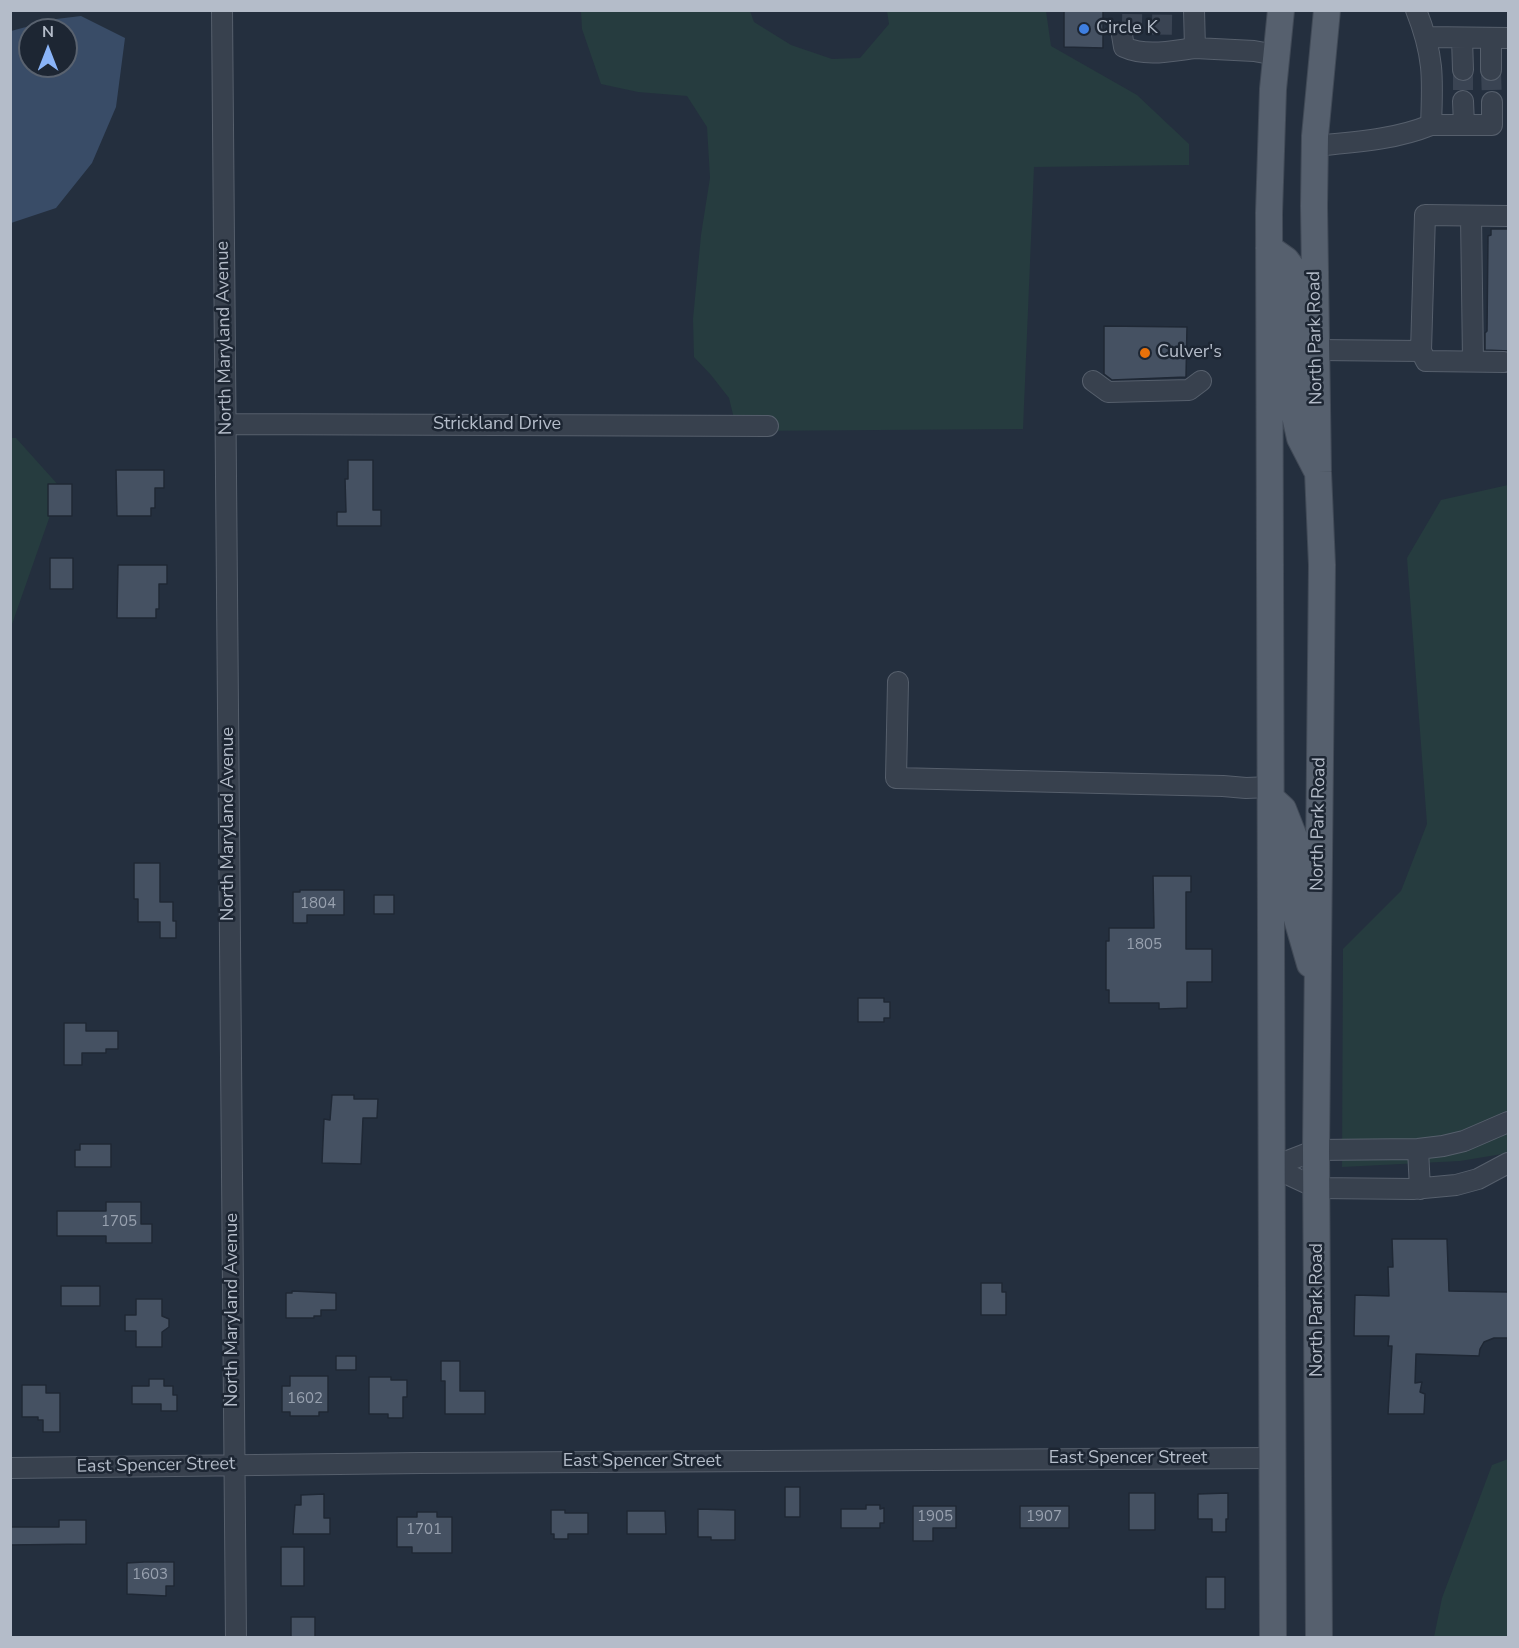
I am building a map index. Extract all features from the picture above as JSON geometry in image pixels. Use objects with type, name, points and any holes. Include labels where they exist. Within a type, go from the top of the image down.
[{"type":"main road","points":[[1273,1638],[1269,248],[1270,151],[1281,10]]},
{"type":"main road","name":"North Park Road","points":[[1319,1638],[1316,1150],[1322,565],[1318,472],[1314,206],[1318,90],[1327,10]]},
{"type":"main road","points":[[1269,248],[1286,260],[1292,268],[1293,407],[1300,438],[1318,472]]},
{"type":"main road","points":[[1271,793],[1283,810],[1294,837],[1295,912],[1318,994]]},
{"type":"street","name":"North Maryland Avenue","points":[[222,10],[236,1638]]},
{"type":"street","points":[[1416,10],[1427,37],[1433,80],[1431,125]]},
{"type":"street","points":[[1189,20],[1195,48]]},
{"type":"street","points":[[1122,35],[1124,47],[1134,52],[1158,53],[1195,48],[1254,51],[1276,55]]},
{"type":"street","points":[[1427,37],[1500,38],[1491,70]]},
{"type":"street","points":[[1462,38],[1463,70]]},
{"type":"street","points":[[1463,101],[1464,125]]},
{"type":"street","points":[[1315,146],[1386,139],[1408,135],[1431,125],[1492,125],[1492,102]]},
{"type":"street","points":[[1504,362],[1426,361],[1421,351],[1425,216],[1509,216]]},
{"type":"street","points":[[1471,216],[1473,361]]},
{"type":"street","points":[[1317,351],[1421,351]]},
{"type":"street","points":[[1093,381],[1108,392],[1189,390],[1201,381]]},
{"type":"street","name":"Strickland Drive","points":[[226,424],[768,426]]},
{"type":"street","points":[[898,682],[896,778],[1223,786],[1271,793]]},
{"type":"street","points":[[1272,1167],[1316,1150],[1418,1149],[1464,1141],[1505,1130]]},
{"type":"street","points":[[1418,1149],[1420,1189]]},
{"type":"street","points":[[1272,1167],[1317,1188],[1420,1189],[1456,1185],[1478,1179],[1509,1164]]},
{"type":"street","name":"East Spencer Street","points":[[10,1468],[1273,1458]]},
{"type":"green space","points":[[581,11],[750,11],[754,22],[791,45],[832,59],[860,58],[889,24],[887,11],[1046,11],[1051,46],[1137,95],[1189,144],[1189,165],[1034,167],[1023,429],[737,431],[729,398],[694,357],[693,319],[701,235],[710,178],[707,127],[687,96],[638,92],[601,84],[582,29]]},
{"type":"green space","points":[[10,438],[16,438],[60,487],[11,627]]},
{"type":"green space","points":[[1508,485],[1508,1153],[1460,1161],[1342,1167],[1343,949],[1401,891],[1427,824],[1407,558],[1441,500]]},
{"type":"green space","points":[[1508,1459],[1508,1637],[1434,1637],[1442,1598],[1492,1465]]},
{"type":"water","points":[[81,16],[125,38],[116,107],[92,163],[56,208],[11,223],[11,31],[18,29],[18,78],[78,78],[78,18],[64,18]]},
{"type":"building","name":"Circle K","points":[[1064,10],[1103,10],[1103,48],[1064,47]]},
{"type":"building","points":[[1491,229],[1509,229],[1509,351],[1485,350],[1488,236],[1491,235]]},
{"type":"building","name":"Culver's","points":[[1104,326],[1187,327],[1186,377],[1112,380],[1104,374]]},
{"type":"building","points":[[348,460],[373,460],[373,510],[381,510],[381,526],[337,526],[337,512],[346,512],[345,479],[348,479]]},
{"type":"building","points":[[116,470],[164,470],[164,488],[155,488],[155,508],[151,508],[151,516],[117,516]]},
{"type":"building","points":[[48,484],[72,484],[72,516],[48,516]]},
{"type":"building","points":[[50,558],[73,558],[73,589],[50,589]]},
{"type":"building","points":[[118,565],[167,565],[167,584],[159,584],[159,609],[156,609],[156,618],[117,618]]},
{"type":"building","points":[[134,863],[160,863],[160,902],[173,902],[176,938],[160,938],[160,922],[138,922],[138,899],[134,899]]},
{"type":"building","points":[[1153,876],[1191,876],[1191,892],[1186,892],[1186,949],[1212,949],[1212,982],[1187,982],[1187,1008],[1159,1009],[1159,1003],[1109,1003],[1109,990],[1106,990],[1106,941],[1109,941],[1109,928],[1154,928]]},
{"type":"building","points":[[300,890],[344,890],[344,915],[307,915],[307,923],[293,923],[293,892],[300,892]]},
{"type":"building","points":[[374,895],[394,895],[394,914],[374,914]]},
{"type":"building","points":[[858,998],[884,998],[884,1002],[890,1002],[890,1018],[884,1018],[884,1022],[858,1022]]},
{"type":"building","points":[[64,1023],[86,1023],[86,1031],[118,1031],[118,1049],[106,1049],[106,1053],[82,1053],[82,1065],[64,1065]]},
{"type":"building","points":[[332,1095],[354,1095],[354,1099],[378,1099],[377,1118],[363,1118],[361,1164],[322,1163],[324,1119],[330,1120]]},
{"type":"building","points":[[80,1144],[111,1144],[111,1167],[75,1167],[75,1150],[80,1150]]},
{"type":"building","points":[[106,1202],[141,1202],[141,1224],[152,1224],[152,1243],[106,1243],[106,1236],[57,1236],[57,1211],[106,1211]]},
{"type":"building","points":[[1392,1239],[1447,1239],[1449,1291],[1508,1292],[1509,1338],[1494,1338],[1484,1342],[1479,1356],[1416,1354],[1415,1383],[1422,1382],[1420,1392],[1425,1394],[1424,1414],[1388,1414],[1392,1346],[1388,1346],[1389,1336],[1354,1336],[1355,1295],[1389,1296],[1388,1267],[1393,1267]]},
{"type":"building","points":[[981,1283],[1002,1283],[1002,1292],[1006,1292],[1006,1315],[981,1315]]},
{"type":"building","points":[[61,1286],[100,1286],[100,1306],[61,1306]]},
{"type":"building","points":[[292,1291],[336,1293],[336,1310],[321,1310],[321,1316],[314,1316],[314,1318],[286,1318],[286,1293],[292,1293]]},
{"type":"building","points":[[136,1299],[162,1299],[162,1316],[169,1319],[169,1327],[162,1332],[162,1347],[136,1347],[136,1331],[125,1331],[125,1315],[136,1315]]},
{"type":"building","points":[[336,1356],[356,1356],[356,1370],[336,1370]]},
{"type":"building","points":[[441,1361],[460,1361],[460,1391],[485,1391],[485,1414],[445,1414],[445,1381],[441,1381]]},
{"type":"building","points":[[290,1376],[328,1376],[328,1412],[319,1412],[319,1416],[290,1416],[290,1412],[282,1412],[282,1386],[290,1386]]},
{"type":"building","points":[[369,1377],[407,1380],[407,1397],[403,1397],[403,1418],[388,1418],[388,1414],[369,1414]]},
{"type":"building","points":[[149,1379],[164,1379],[164,1386],[173,1386],[173,1395],[177,1395],[177,1411],[161,1411],[161,1404],[132,1404],[132,1386],[149,1386]]},
{"type":"building","points":[[22,1385],[46,1385],[46,1393],[60,1393],[60,1432],[43,1432],[43,1420],[38,1420],[38,1417],[22,1417]]},
{"type":"building","points":[[785,1487],[800,1487],[800,1517],[785,1517]]},
{"type":"building","points":[[1129,1493],[1155,1493],[1155,1530],[1129,1530]]},
{"type":"building","points":[[1228,1493],[1226,1532],[1212,1532],[1212,1519],[1198,1519],[1198,1494]]},
{"type":"building","points":[[324,1494],[324,1518],[330,1518],[330,1534],[293,1534],[295,1505],[301,1505],[301,1495]]},
{"type":"building","points":[[866,1505],[880,1505],[880,1509],[884,1508],[884,1523],[880,1523],[880,1528],[841,1528],[841,1509],[866,1509]]},
{"type":"building","points":[[913,1506],[956,1506],[956,1528],[933,1528],[933,1541],[913,1541]]},
{"type":"building","points":[[1020,1506],[1069,1506],[1069,1528],[1020,1528]]},
{"type":"building","points":[[698,1509],[735,1510],[735,1540],[711,1540],[711,1537],[698,1537]]},
{"type":"building","points":[[551,1510],[565,1510],[565,1513],[588,1513],[588,1534],[568,1534],[568,1539],[554,1539],[554,1534],[551,1534]]},
{"type":"building","points":[[627,1511],[665,1511],[666,1534],[627,1534]]},
{"type":"building","points":[[417,1512],[437,1512],[437,1517],[452,1517],[452,1553],[412,1553],[412,1547],[397,1547],[397,1517],[417,1517]]},
{"type":"building","points":[[59,1520],[86,1520],[86,1544],[10,1545],[10,1527],[59,1527]]},
{"type":"building","points":[[281,1547],[304,1547],[304,1586],[281,1586]]},
{"type":"building","points":[[174,1562],[174,1586],[166,1586],[166,1596],[127,1594],[127,1563]]},
{"type":"building","points":[[1206,1577],[1225,1577],[1225,1609],[1206,1609]]},
{"type":"building","points":[[291,1617],[315,1617],[315,1638],[291,1638]]},
{"type":"tunnel","points":[[1122,24],[1180,25]]},
{"type":"tunnel","points":[[1463,70],[1463,101]]},
{"type":"tunnel","points":[[1491,70],[1492,102]]},
{"type":"place","name":"Circle K","points":[[1084,29]]},
{"type":"place","name":"Culver's","points":[[1145,353]]}]
